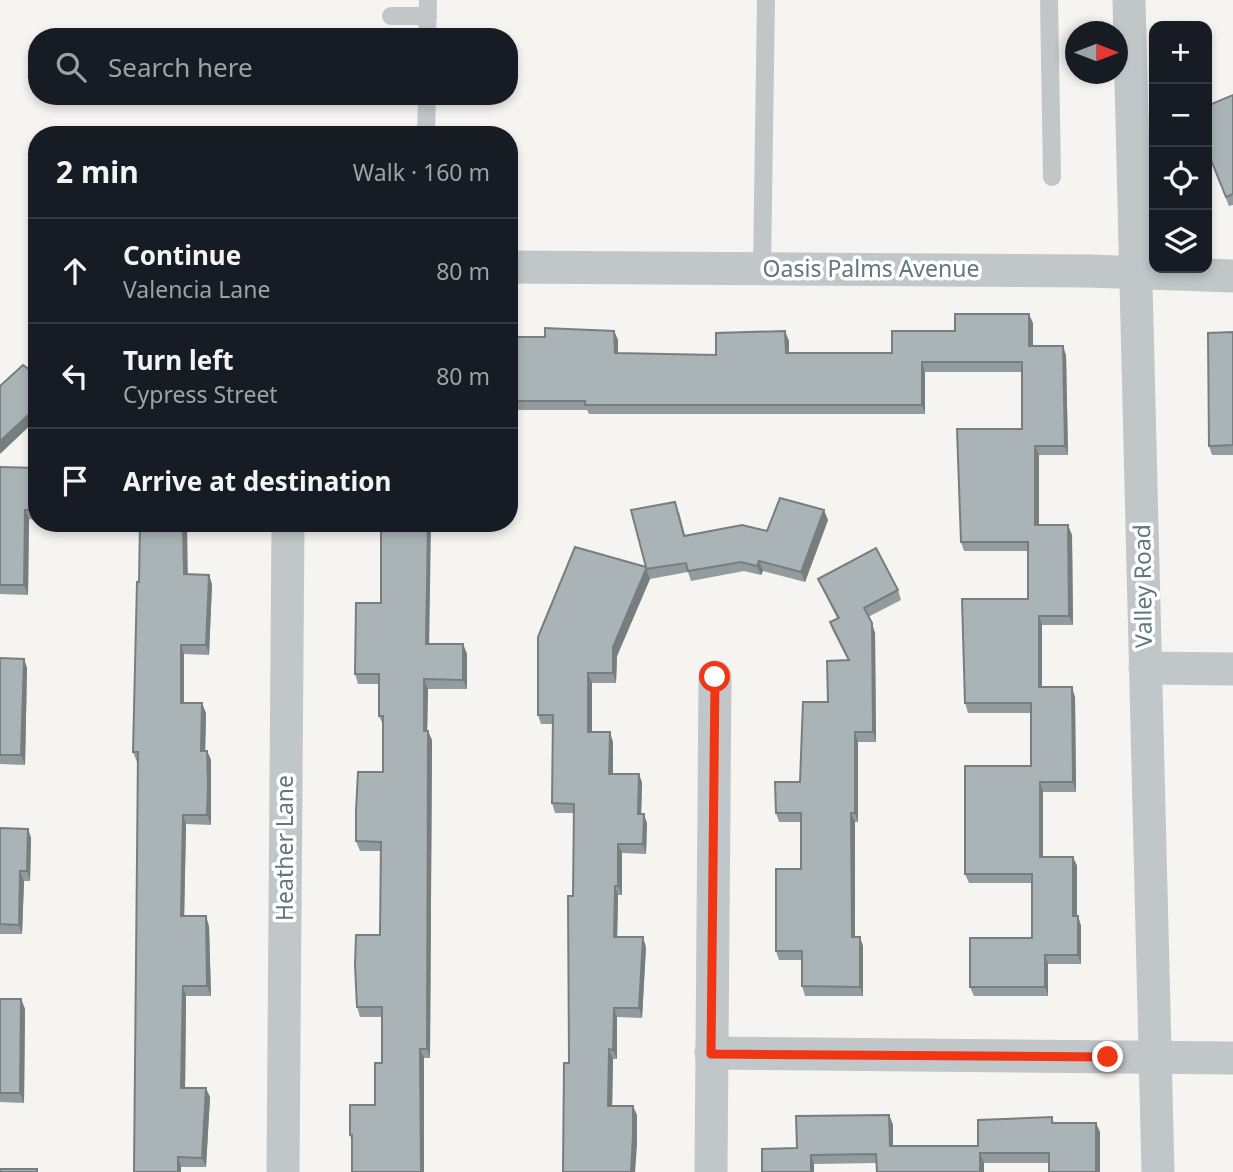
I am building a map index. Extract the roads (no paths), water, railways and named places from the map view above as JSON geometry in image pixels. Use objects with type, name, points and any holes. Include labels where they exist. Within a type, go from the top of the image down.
[{"type":"street","name":"Valley Road","points":[[1129,0],[1158,1172]]},
{"type":"street","name":"Oasis Palms Avenue","points":[[518,267],[1233,276]]},
{"type":"street","name":"Heather Lane","points":[[283,1172],[288,532]]},
{"type":"street","points":[[1145,668],[1233,669]]},
{"type":"street","points":[[711,1172],[715,677]]},
{"type":"street","points":[[711,1054],[1233,1058]]},
{"type":"lane","points":[[762,268],[766,0]]},
{"type":"lane","points":[[1049,0],[1052,177]]},
{"type":"lane","points":[[391,16],[428,8],[428,28]]},
{"type":"lane","points":[[426,126],[427,105]]}]
